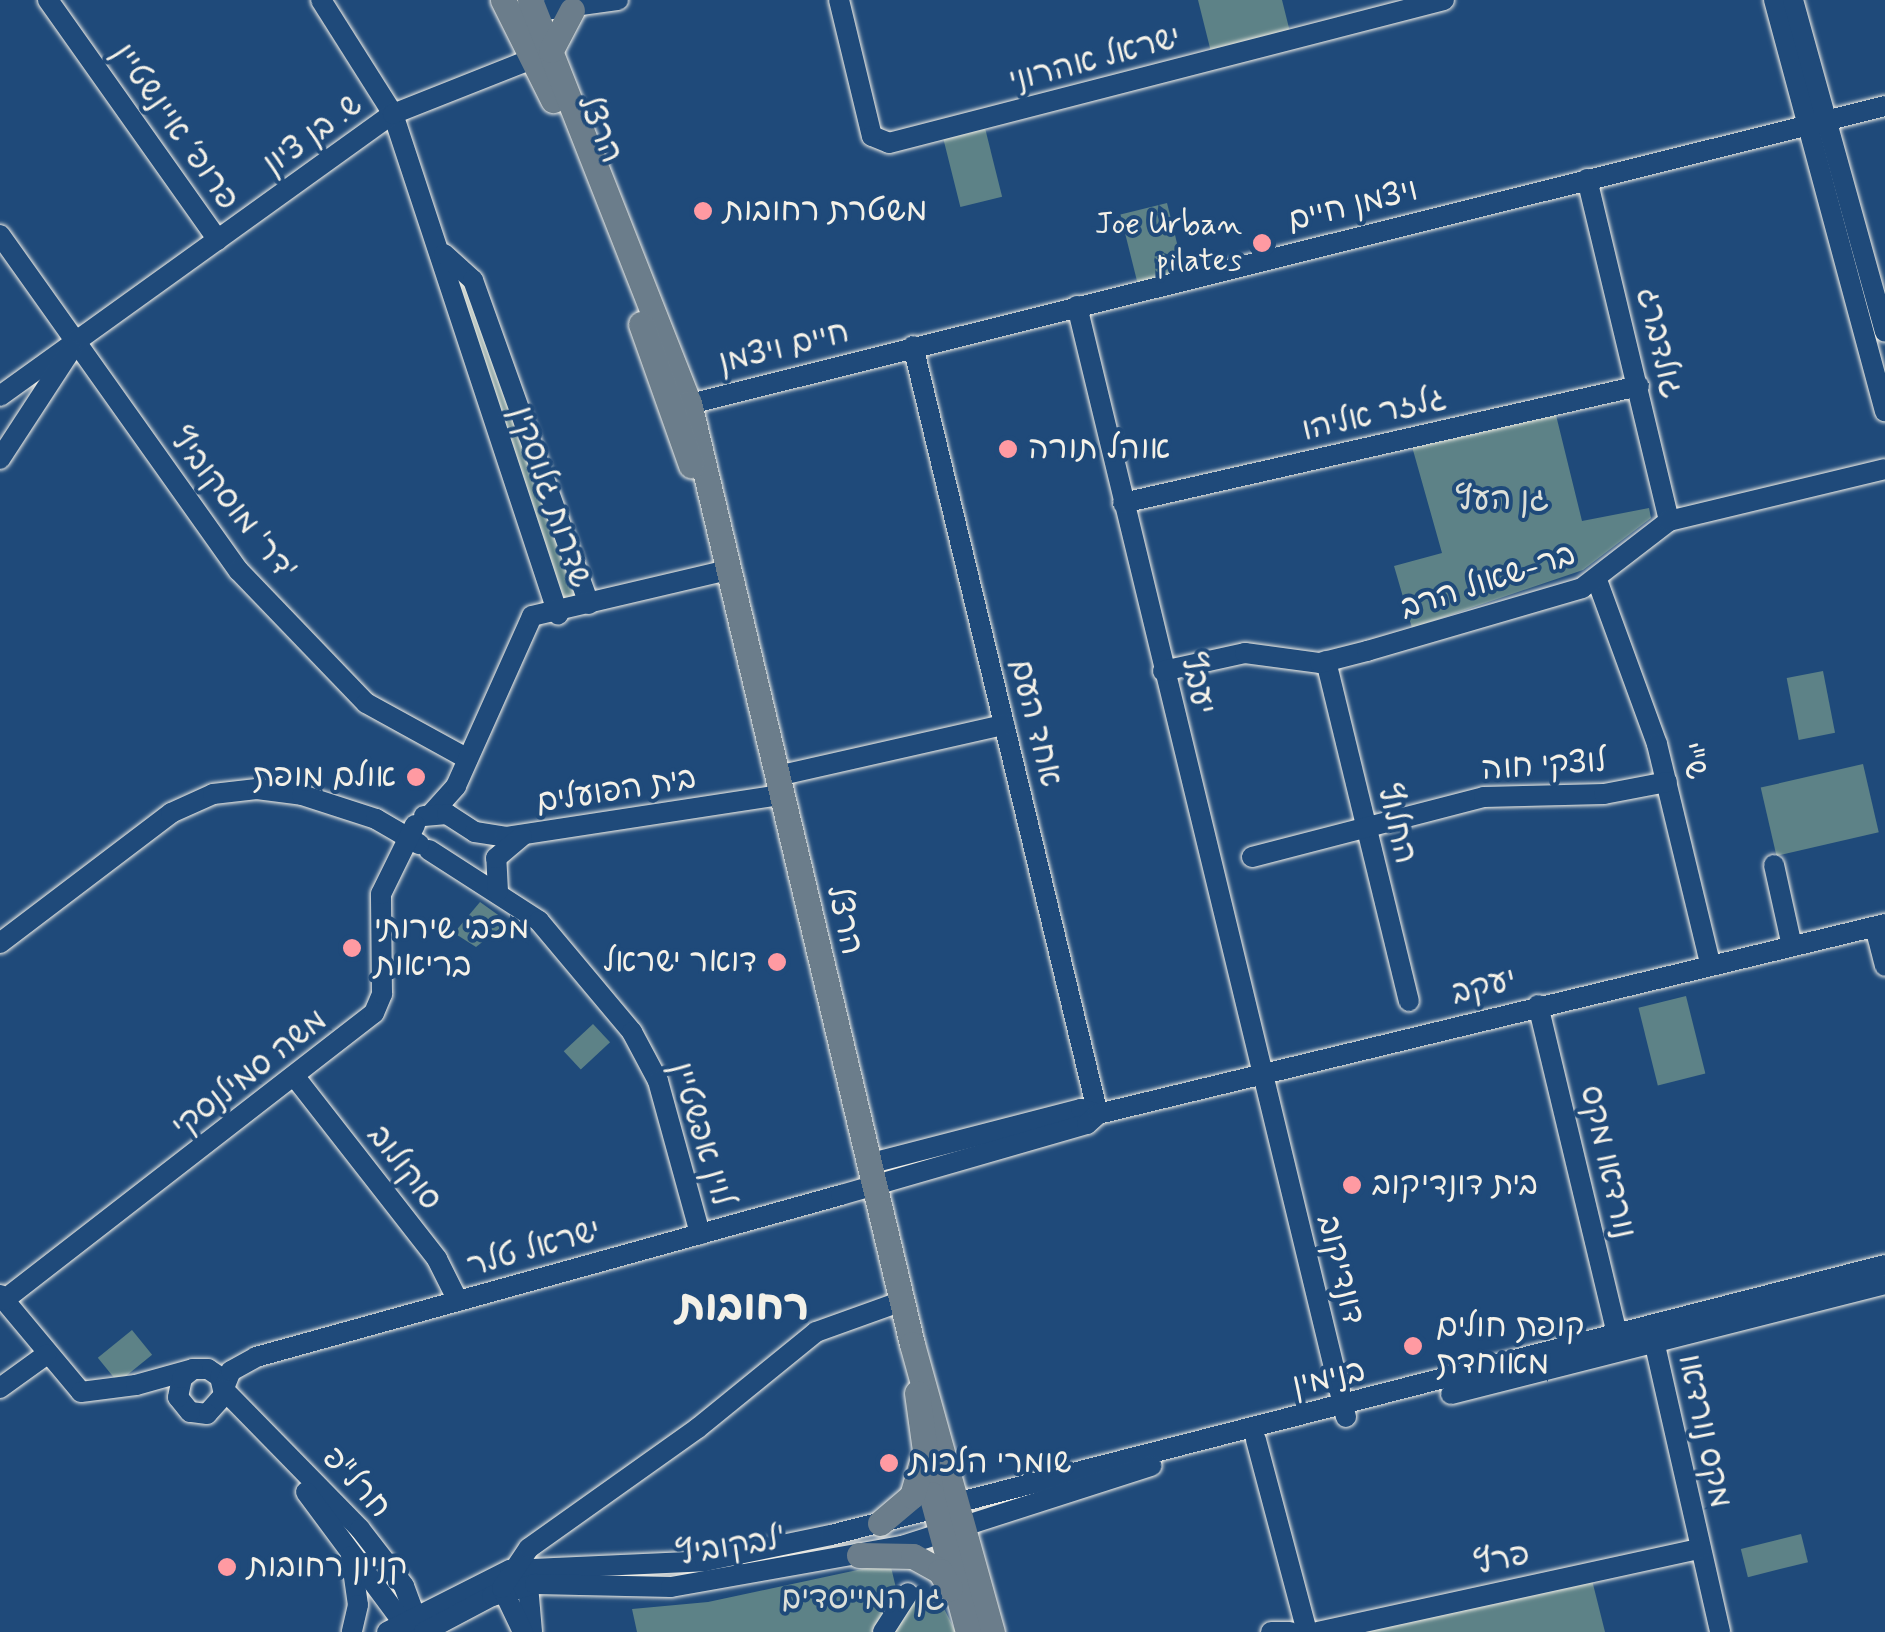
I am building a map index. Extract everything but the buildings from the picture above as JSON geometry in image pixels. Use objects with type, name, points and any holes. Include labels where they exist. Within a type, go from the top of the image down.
[{"type":"main road","name":"הרצל","points":[[518,5],[542,54],[680,406],[728,570],[912,1344],[954,1532],[967,1627]]},
{"type":"main road","points":[[542,54],[572,10]]},
{"type":"main road","name":"הרצל","points":[[912,1344],[922,1452],[947,1504]]},
{"type":"main road","points":[[880,1523],[912,1496],[922,1452]]},
{"type":"main road","name":"הרצל","points":[[954,1532],[992,1632]]},
{"type":"main road","points":[[859,1555],[901,1554],[932,1565],[967,1627]]},
{"type":"street","name":"פרופ׳ איינשטיין","points":[[48,0],[218,240]]},
{"type":"street","name":"שדרות גלוסקין","points":[[322,0],[394,114],[444,254],[447,288],[558,614],[532,616],[456,786],[421,831]]},
{"type":"street","points":[[518,5],[572,10],[618,0]]},
{"type":"street","name":"ישראל אהרוני","points":[[839,0],[876,141],[984,120],[1387,7],[1444,0]]},
{"type":"street","points":[[1774,0],[1822,126],[1885,331]]},
{"type":"street","points":[[1793,0],[1885,411]]},
{"type":"street","name":"ש. בן ציון","points":[[0,396],[394,114],[542,54]]},
{"type":"street","name":"ויצמן חיים","points":[[912,346],[1587,179],[1822,126],[1878,109]]},
{"type":"street","name":"גולדברג","points":[[1587,179],[1670,521]]},
{"type":"street","name":"דר' מוסקוביץ'","points":[[0,235],[238,571],[366,702],[468,759]]},
{"type":"street","name":"שדרות גלוסקין","points":[[444,254],[473,280],[589,604]]},
{"type":"street","name":"יעבץ","points":[[1076,306],[1260,1077]]},
{"type":"street","points":[[0,459],[77,340]]},
{"type":"street","name":"חיים ויצמן","points":[[680,406],[912,346]]},
{"type":"street","name":"אחד העם","points":[[912,346],[1098,1114]]},
{"type":"street","name":"גלזר אליהו","points":[[1123,503],[1638,386]]},
{"type":"street","name":"בר-שאול הרב","points":[[1326,661],[1554,598],[1597,580],[1670,521],[1885,469]]},
{"type":"street","points":[[558,614],[728,570]]},
{"type":"street","name":"ש\"י","points":[[1597,580],[1667,782],[1710,963]]},
{"type":"street","points":[[1163,670],[1244,653],[1326,661]]},
{"type":"street","name":"החלוץ","points":[[1326,661],[1409,1001]]},
{"type":"street","name":"בית הפועלים","points":[[421,831],[460,822],[488,836],[524,836],[779,785],[1004,725]]},
{"type":"street","name":"לוצקי חוה","points":[[1252,856],[1484,797],[1604,794],[1667,782]]},
{"type":"street","name":"שדרות גלוסקין","points":[[456,786],[460,822]]},
{"type":"street","name":"לוין אפשטיין","points":[[0,942],[172,813],[213,794],[280,790],[421,831],[551,933],[632,1032],[662,1095],[700,1234]]},
{"type":"street","points":[[421,831],[459,846],[460,822]]},
{"type":"street","name":"משה סמילנסקי","points":[[2,1297],[295,1078],[379,1007],[381,894],[421,831]]},
{"type":"street","points":[[498,891],[496,858],[524,836]]},
{"type":"street","points":[[1774,865],[1792,946]]},
{"type":"street","points":[[1880,925],[1885,966]]},
{"type":"street","name":"יעקב","points":[[870,1173],[1087,1124],[1098,1114],[1710,963],[1880,925]]},
{"type":"street","name":"נורדאו מקס","points":[[1538,1005],[1617,1334]]},
{"type":"street","name":"דונדיקוב","points":[[1260,1077],[1345,1413]]},
{"type":"street","name":"סוקולוב","points":[[295,1078],[437,1260],[458,1301]]},
{"type":"street","name":"ישראל טלר","points":[[224,1389],[231,1371],[256,1357],[700,1234],[870,1173]]},
{"type":"street","name":"בנימין","points":[[947,1504],[1602,1357],[1652,1334],[1885,1265]]},
{"type":"street","name":"בנימין","points":[[954,1532],[1100,1480],[1256,1440],[1617,1334],[1652,1334],[1885,1284]]},
{"type":"street","points":[[2,1297],[46,1355],[81,1392],[136,1385],[194,1369],[215,1372],[224,1389],[210,1413],[190,1412],[167,1390],[136,1385]]},
{"type":"street","points":[[410,1628],[510,1570],[530,1548],[698,1428],[816,1332],[902,1301]]},
{"type":"street","points":[[1602,1357],[1617,1334]]},
{"type":"street","name":"מקס נורדאו","points":[[1652,1334],[1698,1548]]},
{"type":"street","points":[[0,1388],[46,1355]]},
{"type":"street","points":[[180,1403],[179,1384],[194,1369]]},
{"type":"street","name":"חרל\"פ","points":[[224,1389],[349,1516],[410,1628]]},
{"type":"street","name":"חרל\"פ","points":[[210,1413],[228,1416],[248,1432],[341,1532],[410,1628]]},
{"type":"street","points":[[1256,1440],[1307,1632]]},
{"type":"street","name":"לבקוביץ'","points":[[510,1570],[705,1561],[880,1523],[947,1504]]},
{"type":"street","points":[[341,1532],[356,1574],[352,1632]]},
{"type":"street","name":"לבקוביץ'","points":[[410,1628],[528,1586],[671,1587],[859,1555],[954,1532]]},
{"type":"street","points":[[1698,1548],[1720,1632]]},
{"type":"street","name":"פרץ","points":[[1318,1632],[1698,1548]]},
{"type":"street","points":[[510,1570],[503,1592],[523,1632]]},
{"type":"street","points":[[528,1586],[532,1632]]},
{"type":"street","points":[[883,1632],[908,1593]]},
{"type":"green space","points":[[1198,0],[1282,0],[1291,36],[1212,56]]},
{"type":"green space","points":[[983,120],[1002,197],[960,207],[941,130]]},
{"type":"green space","points":[[1167,203],[1186,279],[1139,290],[1120,215]]},
{"type":"green space","points":[[471,281],[583,605],[561,613],[449,288]]},
{"type":"green space","name":"גן העץ","points":[[1555,411],[1582,521],[1649,508],[1651,518],[1583,570],[1412,628],[1394,566],[1442,553],[1411,443]]},
{"type":"green space","points":[[1823,671],[1835,733],[1799,740],[1787,678]]},
{"type":"green space","points":[[1863,764],[1879,832],[1776,856],[1761,788]]},
{"type":"green space","points":[[480,902],[508,922],[476,947],[454,933]]},
{"type":"green space","points":[[1686,996],[1705,1074],[1658,1085],[1638,1008]]},
{"type":"green space","points":[[593,1024],[610,1042],[581,1070],[564,1051]]},
{"type":"green space","points":[[132,1330],[152,1355],[118,1383],[98,1358]]},
{"type":"green space","points":[[1801,1534],[1808,1562],[1748,1577],[1741,1549]]},
{"type":"green space","name":"גן המייסדים","points":[[890,1563],[896,1588],[918,1600],[938,1597],[956,1632],[637,1632],[632,1609],[708,1602]]},
{"type":"green space","points":[[1590,1572],[1605,1632],[1316,1632]]},
{"type":"place","name":"משטרת רחובות","points":[[703,211]]},
{"type":"place","name":"Joe Urban pilates","points":[[1262,243]]},
{"type":"place","name":"אוהל תורה","points":[[1008,449]]},
{"type":"place","name":"אולם מופת","points":[[416,777]]},
{"type":"place","name":"מכבי שירותי בריאות","points":[[352,948]]},
{"type":"place","name":"דואר ישראל","points":[[777,962]]},
{"type":"place","name":"בית דונדיקוב","points":[[1352,1185]]},
{"type":"place","name":"קופת חולים מאוחדת","points":[[1413,1346]]},
{"type":"place","name":"שומרי הלכות","points":[[889,1463]]},
{"type":"place","name":"קניון רחובות","points":[[227,1567]]},
{"type":"district","name":"רחובות","points":[[743,1308]]}]
